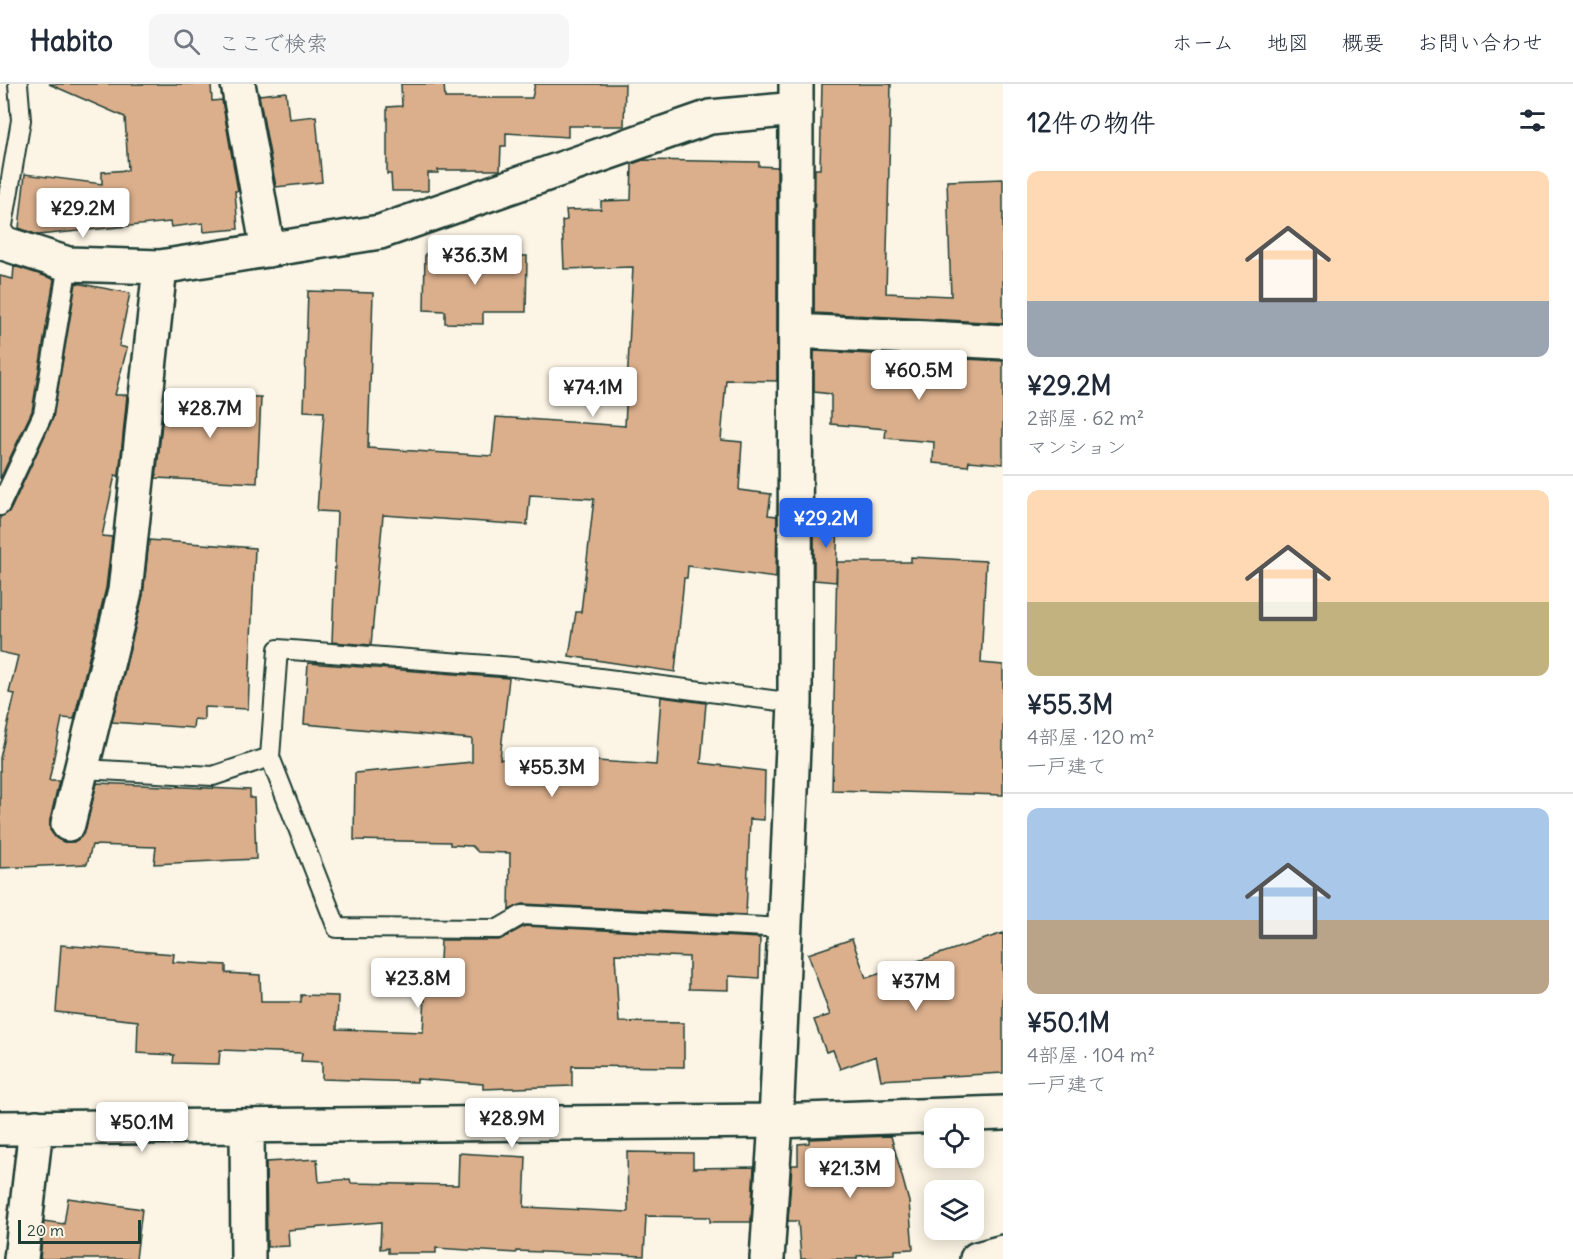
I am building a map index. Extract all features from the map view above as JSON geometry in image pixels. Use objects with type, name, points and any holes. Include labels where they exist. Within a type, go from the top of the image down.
[{"type":"street","points":[[238,84],[268,250]]},
{"type":"street","points":[[0,242],[68,264],[160,267],[380,232],[710,117],[796,97],[795,703],[776,1120],[767,1259]]},
{"type":"street","points":[[68,824],[125,591],[160,267]]},
{"type":"street","points":[[796,332],[1003,342]]},
{"type":"street","points":[[0,1128],[776,1120],[1003,1113]]},
{"type":"street","points":[[21,1259],[36,1127]]},
{"type":"street","points":[[247,1127],[248,1259]]},
{"type":"street","points":[[977,1259],[1003,1252]]},
{"type":"lane","points":[[0,242],[21,120],[18,84]]},
{"type":"lane","points":[[0,506],[44,414],[68,264]]},
{"type":"lane","points":[[785,928],[522,915],[498,929],[337,928],[270,757],[278,650],[514,667],[795,703]]},
{"type":"lane","points":[[82,769],[213,776],[270,757]]},
{"type":"building","points":[[49,84],[211,84],[212,101],[222,100],[238,191],[235,191],[238,229],[204,232],[203,223],[171,227],[170,222],[38,235],[19,228],[25,174],[102,184],[102,172],[128,170],[125,117]]},
{"type":"building","points":[[401,84],[444,84],[445,98],[532,98],[535,84],[625,84],[624,126],[568,126],[568,137],[506,133],[506,146],[501,146],[500,170],[438,170],[438,173],[428,173],[428,191],[392,191],[391,174],[387,174],[387,107],[402,106]]},
{"type":"building","points":[[822,84],[891,84],[886,293],[951,296],[947,181],[1003,179],[1003,323],[814,313],[815,169],[820,169]]},
{"type":"building","points":[[286,92],[289,119],[316,116],[322,182],[276,187],[259,95]]},
{"type":"building","points":[[643,160],[759,162],[759,166],[777,167],[777,381],[726,380],[721,440],[742,442],[739,490],[771,494],[768,515],[777,516],[776,578],[688,566],[687,578],[684,578],[675,672],[569,656],[576,612],[581,612],[594,499],[530,495],[527,525],[383,515],[371,645],[332,642],[337,512],[317,511],[324,412],[304,411],[308,291],[373,293],[368,448],[492,456],[496,417],[625,426],[633,267],[564,269],[562,221],[567,220],[566,210],[601,209],[601,201],[631,200],[632,164]]},
{"type":"building","points":[[425,254],[527,256],[526,312],[483,312],[483,324],[445,323],[445,311],[424,310]]},
{"type":"building","points":[[14,266],[54,279],[32,411],[0,479],[0,276],[13,279]]},
{"type":"building","points":[[76,283],[130,293],[119,346],[127,348],[115,395],[127,395],[119,476],[115,475],[102,536],[112,537],[106,588],[74,719],[62,718],[49,781],[59,781],[50,820],[50,830],[56,838],[64,842],[74,842],[81,837],[86,828],[97,783],[250,790],[250,798],[254,798],[256,859],[154,864],[156,847],[92,845],[87,864],[0,868],[0,758],[15,694],[9,693],[18,656],[0,652],[0,517],[10,511],[53,418]]},
{"type":"building","points":[[814,351],[1003,361],[1003,464],[969,461],[968,466],[933,463],[934,442],[885,438],[886,429],[831,424],[831,394],[814,392]]},
{"type":"building","points":[[165,396],[261,397],[257,483],[156,478]]},
{"type":"building","points":[[814,517],[838,517],[836,582],[814,580]]},
{"type":"building","points":[[149,540],[255,548],[248,709],[204,707],[204,720],[194,719],[193,728],[112,722],[143,595]]},
{"type":"building","points":[[911,557],[986,561],[981,663],[1003,665],[1003,795],[832,790],[837,562],[911,562]]},
{"type":"building","points":[[308,663],[509,678],[500,759],[510,760],[509,773],[550,777],[553,758],[656,765],[661,697],[706,703],[701,763],[765,771],[764,820],[750,819],[746,915],[523,904],[509,910],[510,853],[478,852],[472,846],[450,845],[450,842],[354,840],[355,773],[472,762],[472,739],[304,724]]},
{"type":"building","points":[[525,926],[760,938],[759,978],[729,976],[729,990],[689,989],[689,957],[615,954],[619,1022],[684,1023],[684,1067],[572,1066],[572,1086],[483,1089],[483,1084],[417,1079],[417,1082],[322,1079],[322,1062],[301,1061],[302,1053],[220,1050],[219,1064],[173,1063],[174,1055],[137,1053],[138,1021],[56,1012],[61,945],[174,954],[173,962],[226,965],[226,973],[260,975],[261,1002],[301,1002],[301,995],[338,996],[337,1029],[423,1032],[426,979],[439,980],[441,940],[499,940]]},
{"type":"building","points":[[1003,933],[1003,1073],[881,1080],[876,1056],[840,1069],[833,1050],[826,1052],[814,1020],[830,1015],[808,954],[852,939],[866,978]]},
{"type":"building","points":[[891,1136],[909,1202],[913,1249],[895,1250],[895,1254],[857,1256],[857,1259],[801,1259],[798,1221],[788,1221],[792,1165],[798,1165],[798,1144],[809,1143],[809,1139]]},
{"type":"building","points":[[627,1152],[693,1153],[693,1168],[754,1167],[751,1222],[710,1222],[710,1217],[646,1216],[644,1256],[516,1251],[516,1253],[436,1248],[436,1253],[388,1253],[388,1248],[380,1249],[381,1222],[288,1230],[289,1246],[267,1247],[266,1162],[317,1159],[319,1182],[350,1179],[351,1183],[458,1185],[459,1153],[526,1157],[524,1207],[628,1212]]},
{"type":"building","points":[[68,1198],[142,1209],[136,1259],[40,1259],[44,1221],[64,1224]]}]
